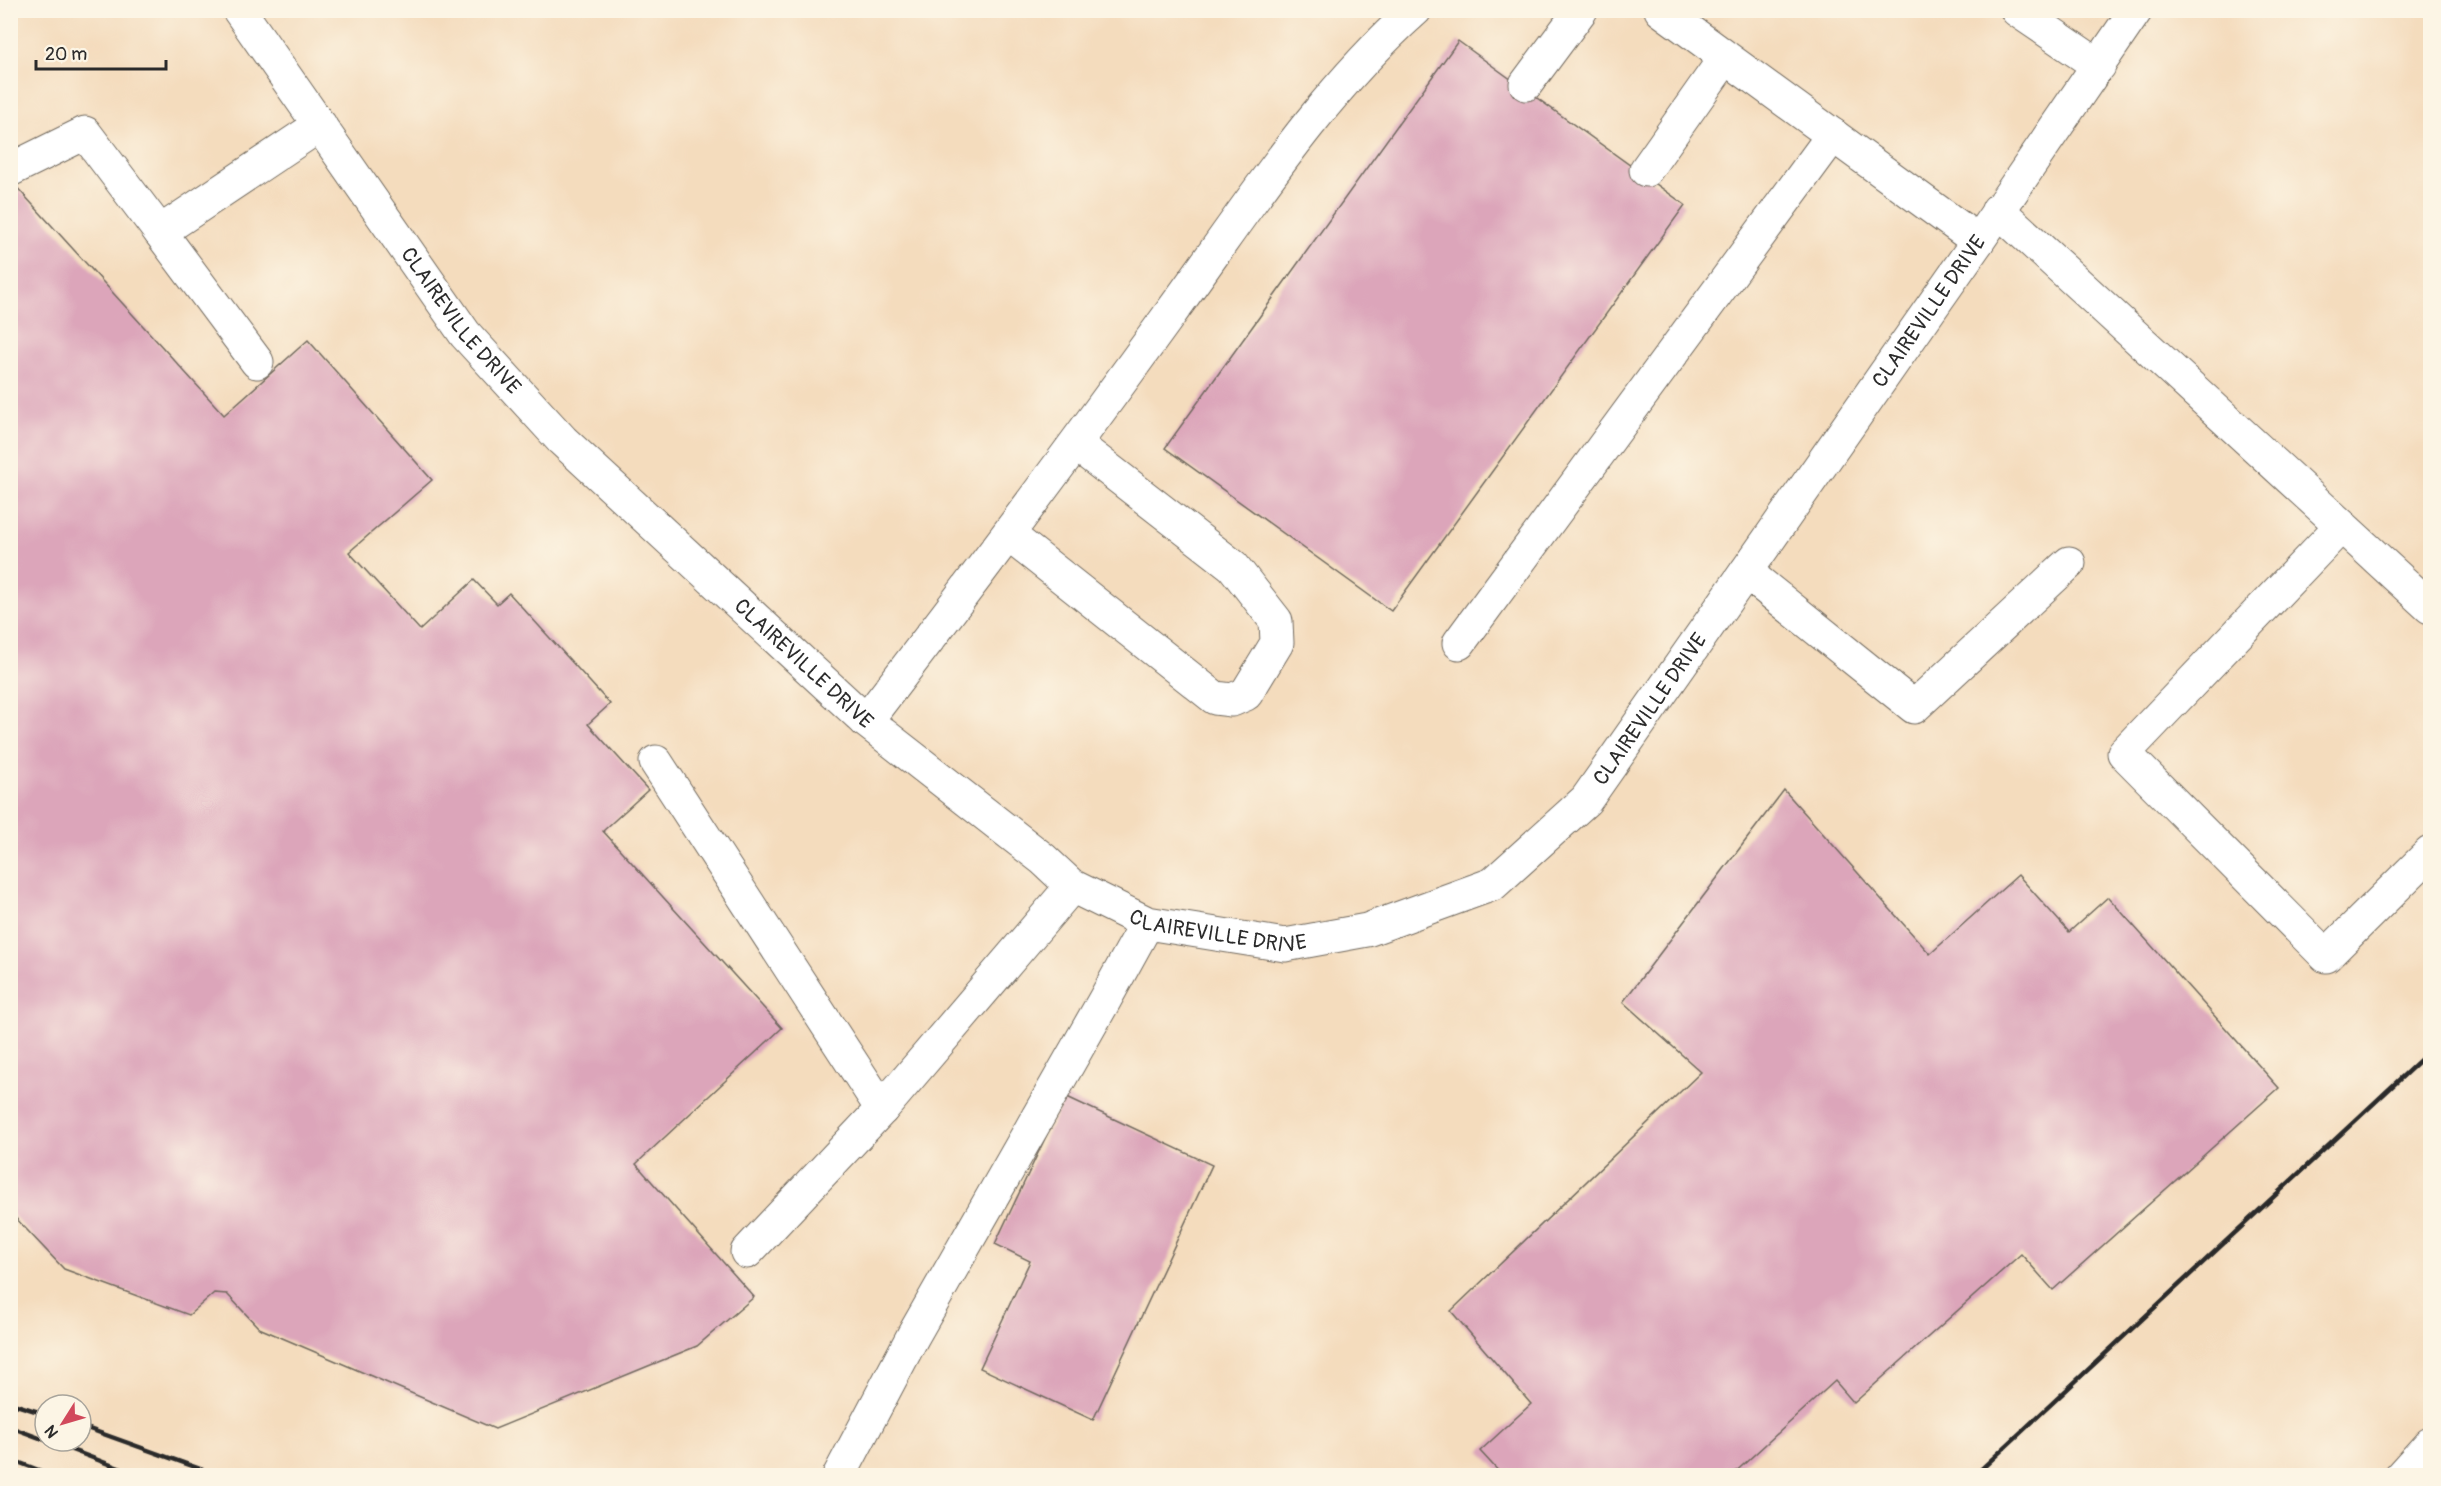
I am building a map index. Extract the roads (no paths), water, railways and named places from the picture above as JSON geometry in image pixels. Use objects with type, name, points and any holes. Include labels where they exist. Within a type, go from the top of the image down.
[{"type":"main road","name":"CLAIREVILLE DRIVE","points":[[239,10],[465,334],[562,440],[866,722],[1042,859],[1072,886],[1146,923],[1285,945],[1367,930],[1493,884],[1586,800],[1978,241],[2136,10]]},
{"type":"main road","points":[[866,722],[1009,536],[1320,108],[1381,40],[1415,10]]},
{"type":"main road","points":[[1526,84],[1581,10]]},
{"type":"main road","points":[[1660,10],[1978,241]]},
{"type":"main road","points":[[2017,10],[2099,66]]},
{"type":"main road","points":[[1646,170],[1725,58]]},
{"type":"main road","points":[[160,232],[320,125]]},
{"type":"main road","points":[[10,170],[85,133],[257,362]]},
{"type":"main road","points":[[1459,643],[1833,135]]},
{"type":"main road","points":[[1998,210],[2430,607]]},
{"type":"main road","points":[[1009,536],[1215,698],[1232,700],[1246,694],[1277,643],[1276,621],[1233,566],[1076,444]]},
{"type":"main road","points":[[2341,526],[2124,753],[2326,956],[2430,853]]},
{"type":"main road","points":[[1746,572],[1914,707],[2069,563]]},
{"type":"main road","points":[[656,762],[882,1108]]},
{"type":"main road","points":[[747,1252],[882,1108],[1072,886]]},
{"type":"main road","points":[[839,1476],[913,1336],[1099,1011],[1146,923]]},
{"type":"main road","points":[[2401,1476],[2430,1444]]},
{"type":"railway","points":[[1974,1476],[2430,1051]]},
{"type":"railway","points":[[10,1403],[33,1410]]},
{"type":"railway","points":[[10,1427],[33,1436]]},
{"type":"railway","points":[[93,1430],[220,1476]]},
{"type":"railway","points":[[80,1453],[140,1476]]},
{"type":"railway","points":[[10,1459],[54,1476]]}]
